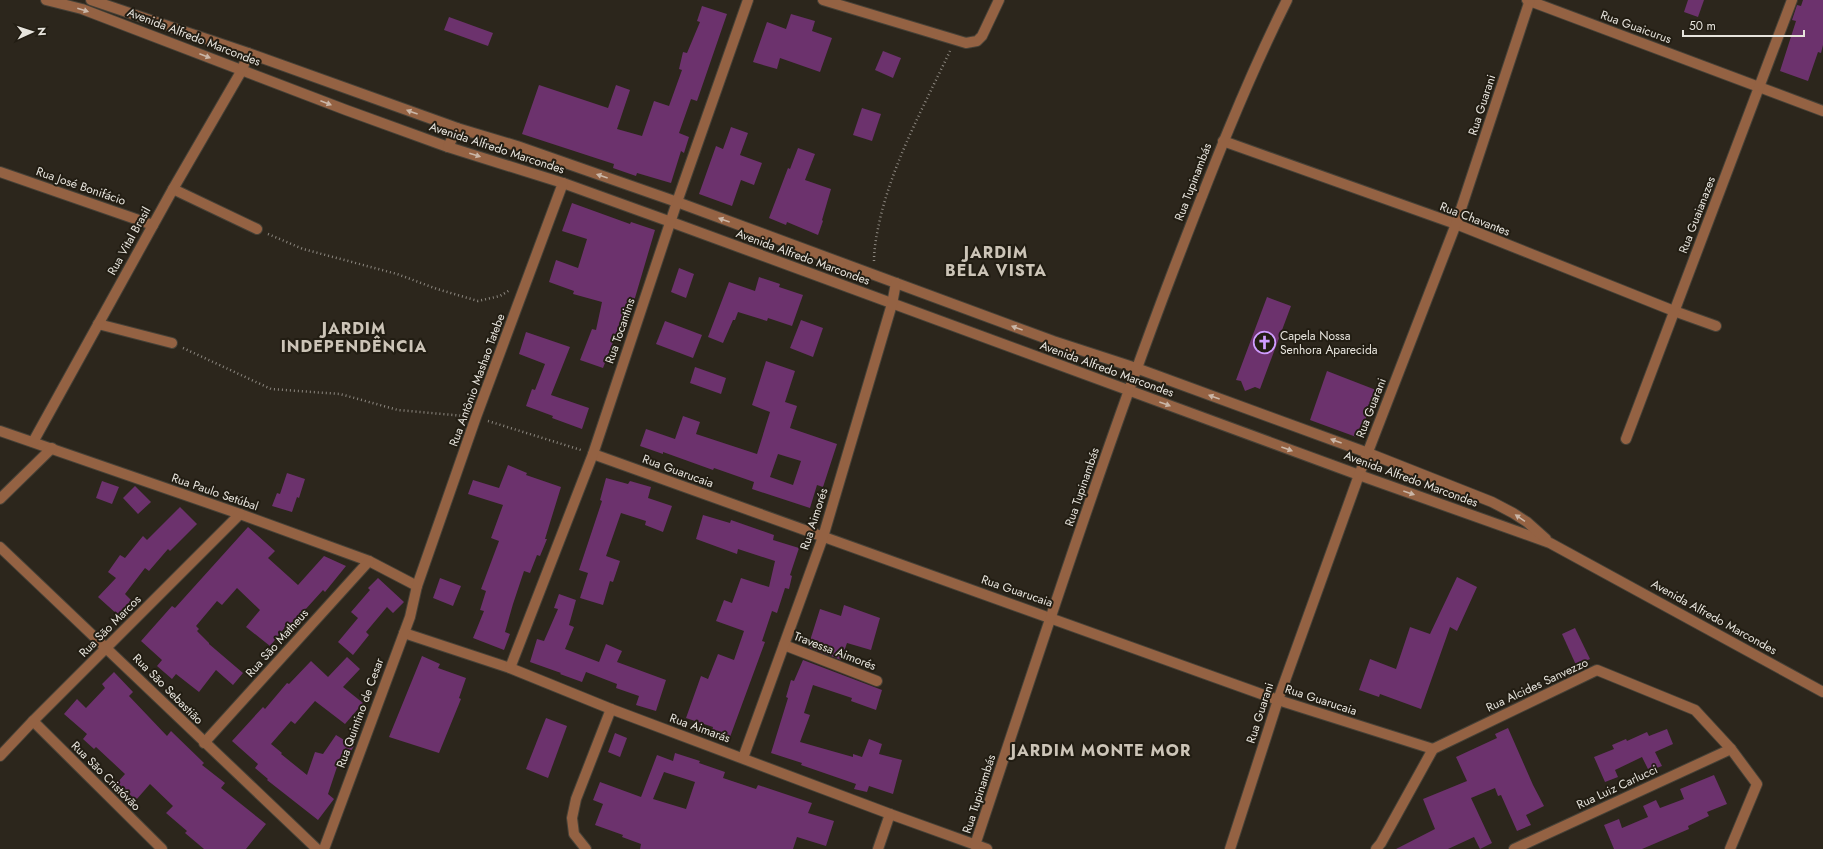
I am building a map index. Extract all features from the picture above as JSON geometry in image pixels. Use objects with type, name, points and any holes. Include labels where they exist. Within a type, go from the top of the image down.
[{"type":"street","name":"Avenida Alfredo Marcondes","points":[[46,0],[82,8],[346,110],[448,146],[563,183],[1360,475],[1550,543],[1823,692]]},
{"type":"street","name":"Avenida Alfredo Marcondes","points":[[91,0],[248,53],[457,128],[517,146],[677,202],[1054,341],[1136,368],[1368,453],[1492,502],[1527,522],[1550,543]]},
{"type":"street","name":"Rua Tocantins","points":[[510,668],[593,454],[677,202],[748,0]]},
{"type":"street","points":[[823,0],[966,43],[977,41],[982,36],[999,0]]},
{"type":"street","name":"Rua Tupinambás","points":[[976,845],[1051,617],[1136,368],[1223,141],[1266,40],[1287,0]]},
{"type":"street","name":"Rua Guaicurus","points":[[1529,0],[1823,111]]},
{"type":"street","name":"Rua Guarani","points":[[1230,849],[1278,700],[1368,453],[1456,224],[1529,0]]},
{"type":"street","name":"Rua Guaianazes","points":[[1626,439],[1792,0]]},
{"type":"street","name":"Rua Vital Brasil","points":[[33,442],[173,189],[242,70],[248,53]]},
{"type":"street","points":[[448,146],[457,128]]},
{"type":"street","name":"Rua Chavantes","points":[[1223,141],[1456,224],[1674,311],[1716,326]]},
{"type":"street","name":"Rua José Bonifácio","points":[[0,172],[153,225]]},
{"type":"street","name":"Rua Antônio Mashao Tatebe","points":[[417,586],[476,418],[563,183]]},
{"type":"street","points":[[173,189],[257,229]]},
{"type":"street","name":"Rua Aimorés","points":[[743,758],[823,537],[892,304],[896,283]]},
{"type":"street","points":[[98,324],[172,343]]},
{"type":"street","name":"Rua Paulo Setúbal","points":[[0,431],[240,514],[368,561],[417,586]]},
{"type":"street","points":[[0,499],[52,448]]},
{"type":"street","name":"Rua Guarucaia","points":[[593,454],[1051,617],[1278,700],[1433,749]]},
{"type":"street","name":"Rua São Marcos","points":[[0,756],[33,721],[240,514]]},
{"type":"street","name":"Rua São Sebastião","points":[[0,547],[107,647],[204,743],[317,849]]},
{"type":"street","name":"Rua São Matheus","points":[[204,743],[368,561]]},
{"type":"street","name":"Rua Quintino de Cesar","points":[[324,849],[410,617],[417,586]]},
{"type":"street","name":"Rua Aimarás","points":[[404,633],[510,668],[611,709],[987,849]]},
{"type":"street","name":"Travessa Aimorés","points":[[784,645],[878,681]]},
{"type":"street","name":"Rua Alcides Sanvezzo","points":[[1433,749],[1597,670],[1695,710],[1731,749],[1757,784],[1730,849]]},
{"type":"street","points":[[586,849],[574,834],[572,818],[576,800],[611,709]]},
{"type":"street","name":"Rua São Cristóvão","points":[[33,721],[162,849]]},
{"type":"street","points":[[1379,847],[1433,749]]},
{"type":"street","name":"Rua Luiz Carlucci","points":[[1514,849],[1731,749]]},
{"type":"street","points":[[878,849],[890,814]]},
{"type":"path","points":[[874,275],[874,249],[886,193],[904,147],[955,40]]},
{"type":"path","points":[[257,229],[303,249],[396,274],[478,301],[500,296],[527,279]]},
{"type":"path","points":[[172,343],[271,389],[340,394],[398,410],[476,418],[593,454]]},
{"type":"building","points":[[1688,0],[1704,0],[1698,17],[1684,12]]},
{"type":"building","points":[[1803,0],[1823,0],[1823,45],[1821,53],[1818,52],[1808,81],[1780,71],[1796,21],[1792,20],[1797,5],[1801,6]]},
{"type":"building","points":[[702,6],[727,14],[697,101],[691,99],[679,133],[689,137],[684,153],[681,151],[671,183],[637,173],[636,176],[613,168],[614,164],[522,134],[539,85],[608,108],[616,85],[630,90],[617,129],[642,136],[654,101],[669,106],[682,70],[679,69],[683,52],[687,53],[700,22],[697,21]]},
{"type":"building","points":[[791,14],[815,21],[812,31],[832,38],[820,72],[780,58],[777,69],[753,62],[767,22],[786,29]]},
{"type":"building","points":[[449,17],[493,33],[488,46],[444,30]]},
{"type":"building","points":[[883,51],[901,58],[893,78],[875,70]]},
{"type":"building","points":[[862,108],[881,114],[872,141],[853,135]]},
{"type":"building","points":[[731,127],[748,133],[740,155],[762,163],[754,185],[741,180],[732,206],[699,194],[716,146],[723,149]]},
{"type":"building","points":[[798,148],[815,154],[805,180],[831,189],[818,235],[787,222],[786,225],[769,218],[788,168],[790,169]]},
{"type":"building","points":[[572,203],[630,224],[631,222],[655,230],[632,308],[626,306],[621,330],[618,329],[603,368],[580,360],[592,329],[596,330],[602,302],[573,294],[574,291],[549,282],[556,260],[578,268],[587,239],[562,231]]},
{"type":"building","points":[[679,268],[694,274],[686,298],[671,292]]},
{"type":"building","points":[[759,277],[780,284],[779,287],[803,295],[792,326],[768,318],[767,321],[738,312],[723,343],[708,337],[729,282],[755,291]]},
{"type":"building","name":"Capela Nossa Senhora Aparecida","points":[[1267,297],[1291,306],[1260,389],[1255,387],[1245,391],[1241,381],[1236,380]]},
{"type":"building","points":[[801,320],[823,328],[813,357],[790,348]]},
{"type":"building","points":[[665,321],[702,335],[693,358],[656,344]]},
{"type":"building","points":[[526,332],[570,347],[551,395],[589,408],[582,429],[552,418],[553,416],[526,406],[532,389],[535,390],[545,364],[519,354]]},
{"type":"building","points":[[766,361],[795,371],[785,402],[797,406],[790,428],[837,444],[823,487],[817,485],[810,508],[752,489],[754,482],[714,468],[713,470],[663,452],[663,454],[640,446],[646,429],[675,439],[683,416],[700,422],[696,434],[757,454],[770,412],[752,405]],"holes":[[[778,454],[801,461],[793,485],[770,477]]]},
{"type":"building","points":[[695,367],[726,378],[721,394],[690,383]]},
{"type":"building","points":[[1327,371],[1376,390],[1359,438],[1310,420]]},
{"type":"building","points":[[508,465],[527,473],[526,475],[561,487],[545,539],[547,539],[540,556],[537,555],[530,573],[524,571],[505,632],[510,634],[504,650],[473,638],[484,611],[480,610],[486,591],[481,589],[499,541],[491,538],[503,505],[468,494],[473,480],[499,488]]},
{"type":"building","points":[[287,473],[305,479],[299,498],[297,497],[292,512],[272,506],[277,493],[280,494]]},
{"type":"building","points":[[606,478],[628,484],[630,481],[651,487],[648,498],[672,506],[663,532],[645,525],[646,521],[621,513],[606,556],[620,561],[613,582],[610,581],[603,605],[580,598],[588,573],[579,570],[602,501],[600,500]]},
{"type":"building","points":[[102,481],[119,487],[112,504],[96,498]]},
{"type":"building","points":[[135,486],[151,502],[138,514],[123,498]]},
{"type":"building","points":[[180,507],[197,524],[170,551],[168,549],[149,571],[145,568],[125,594],[131,600],[118,615],[98,597],[116,578],[108,572],[120,555],[125,558],[143,536],[147,540]]},
{"type":"building","points":[[703,515],[730,523],[731,520],[774,535],[773,540],[799,548],[790,575],[792,576],[789,589],[785,588],[777,613],[772,611],[762,641],[765,642],[730,737],[712,731],[713,727],[686,718],[701,676],[708,679],[718,654],[734,660],[744,631],[716,621],[724,600],[732,603],[741,578],[769,587],[775,561],[738,549],[737,554],[696,539]]},
{"type":"building","points":[[248,527],[275,551],[268,558],[298,585],[324,556],[346,566],[325,592],[323,590],[304,611],[305,612],[290,630],[286,626],[270,646],[246,627],[260,610],[237,588],[222,605],[217,601],[196,626],[199,629],[197,631],[209,644],[243,673],[233,685],[216,670],[199,692],[176,674],[172,679],[157,666],[162,660],[141,641],[172,606],[175,608]]},
{"type":"building","points":[[1457,577],[1477,587],[1457,631],[1450,627],[1421,709],[1380,694],[1379,697],[1359,690],[1370,659],[1396,669],[1410,627],[1430,634]]},
{"type":"building","points":[[378,578],[404,602],[393,613],[387,607],[366,632],[369,635],[353,655],[338,642],[358,618],[351,612],[370,590],[368,588]]},
{"type":"building","points":[[440,578],[461,586],[453,606],[433,598]]},
{"type":"building","points":[[559,594],[576,600],[569,625],[574,627],[565,649],[599,662],[606,644],[622,651],[617,662],[666,680],[656,711],[636,705],[639,696],[616,688],[617,684],[586,672],[582,682],[530,662],[537,639],[544,641],[558,609],[554,608]]},
{"type":"building","points":[[844,605],[880,618],[871,650],[847,643],[841,660],[808,647],[820,609],[841,616]]},
{"type":"building","points":[[1575,628],[1590,659],[1576,665],[1562,634]]},
{"type":"building","points":[[422,656],[440,664],[438,668],[466,678],[459,698],[461,699],[439,753],[389,737]]},
{"type":"building","points":[[347,657],[360,669],[343,687],[363,703],[345,724],[315,701],[295,724],[291,721],[271,744],[307,775],[315,752],[323,754],[336,735],[354,746],[345,761],[340,758],[328,794],[334,799],[318,820],[267,780],[268,779],[255,768],[258,764],[232,741],[263,707],[265,709],[287,683],[289,684],[311,661],[328,677]]},
{"type":"building","points":[[803,660],[882,690],[876,710],[851,701],[852,698],[813,685],[804,713],[810,715],[800,742],[853,757],[853,754],[862,757],[869,739],[882,744],[879,754],[902,760],[893,794],[869,786],[867,792],[854,789],[856,784],[801,765],[802,763],[771,753],[788,698],[786,697],[791,680],[794,681]]},
{"type":"building","points":[[114,672],[133,692],[129,696],[167,736],[171,731],[204,763],[202,765],[225,783],[221,788],[266,824],[246,849],[204,849],[185,833],[187,831],[166,813],[173,806],[150,784],[136,800],[117,783],[125,774],[96,747],[94,749],[83,739],[87,734],[64,714],[77,699],[86,708],[105,688],[102,684]]},
{"type":"building","points":[[546,718],[567,726],[548,778],[526,769]]},
{"type":"building","points":[[1508,728],[1544,806],[1526,815],[1531,825],[1517,831],[1501,795],[1498,796],[1495,788],[1471,798],[1492,843],[1480,849],[1474,837],[1448,849],[1396,849],[1435,829],[1423,799],[1467,781],[1456,757],[1497,738],[1495,734]]},
{"type":"building","points":[[1667,729],[1673,744],[1655,752],[1662,766],[1649,771],[1642,757],[1615,770],[1618,777],[1605,782],[1594,757],[1614,749],[1612,745],[1626,739],[1627,741],[1647,732],[1649,736]]},
{"type":"building","points":[[615,733],[627,738],[620,757],[608,752]]},
{"type":"building","points":[[675,753],[700,761],[699,763],[725,772],[723,778],[756,789],[758,785],[812,803],[808,813],[834,821],[826,846],[797,837],[793,849],[640,849],[641,844],[622,837],[623,835],[595,825],[603,804],[593,800],[600,782],[641,797],[657,755],[673,761]],"holes":[[[664,772],[695,782],[686,809],[653,799]]]},
{"type":"building","points":[[1714,775],[1727,804],[1707,812],[1709,816],[1688,826],[1689,829],[1642,849],[1614,849],[1604,825],[1619,819],[1622,828],[1648,817],[1643,806],[1656,800],[1660,808],[1684,799],[1680,789]]},
{"type":"place","name":"Capela Nossa Senhora Aparecida","points":[[1264,343]]},
{"type":"district","name":"JARDIM BELA VISTA","points":[[996,261]]},
{"type":"district","name":"JARDIM INDEPENDÊNCIA","points":[[354,337]]},
{"type":"district","name":"JARDIM MONTE MOR","points":[[1101,750]]}]
